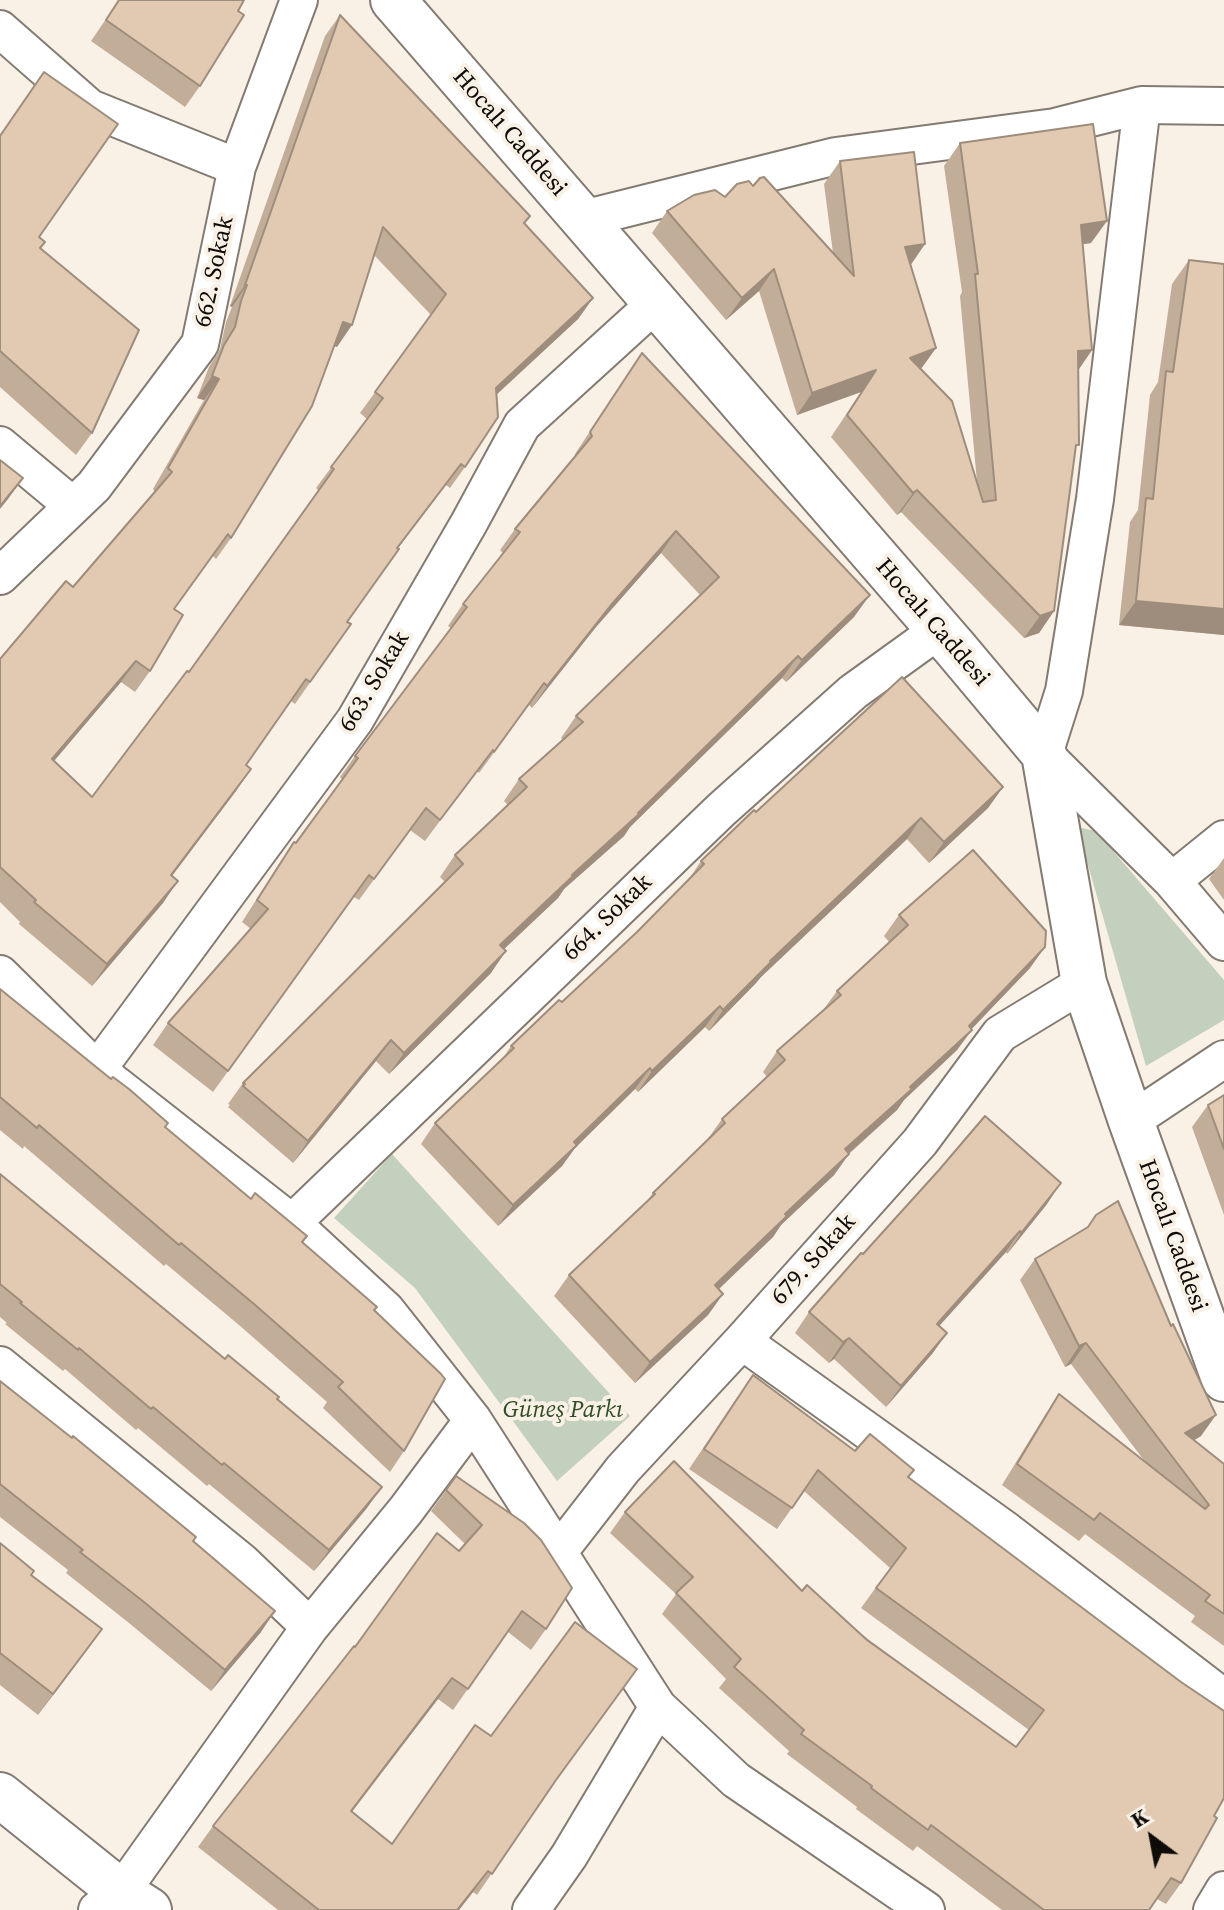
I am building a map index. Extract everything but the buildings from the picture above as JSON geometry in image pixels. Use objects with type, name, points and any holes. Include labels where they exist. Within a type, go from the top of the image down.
[{"type":"street","name":"662. Sokak","points":[[0,576],[94,486],[200,344],[237,167],[299,0]]},
{"type":"street","name":"Hocalı Caddesi","points":[[393,0],[1044,754],[1084,983],[1224,1379]]},
{"type":"street","points":[[0,29],[90,108],[237,167]]},
{"type":"street","points":[[583,219],[836,156],[1055,127],[1142,105],[1224,106]]},
{"type":"street","points":[[1142,105],[1095,499],[1064,691],[1044,754],[1172,881],[1224,942]]},
{"type":"street","name":"663. Sokak","points":[[97,1070],[355,720],[522,425],[656,303]]},
{"type":"street","points":[[0,445],[73,506]]},
{"type":"street","name":"664. Sokak","points":[[292,1223],[721,810],[853,692],[939,630]]},
{"type":"street","points":[[1172,881],[1224,839]]},
{"type":"street","points":[[0,974],[97,1070],[292,1223],[386,1310],[473,1420],[658,1707],[736,1780],[926,1910]]},
{"type":"street","name":"679. Sokak","points":[[557,1554],[623,1469],[920,1142],[1000,1034],[1084,983]]},
{"type":"street","points":[[1131,1121],[1224,1059]]},
{"type":"street","points":[[742,1341],[1007,1531],[1224,1698]]},
{"type":"street","points":[[0,1365],[242,1562],[310,1627]]},
{"type":"street","points":[[0,1795],[122,1904],[310,1627],[406,1510],[473,1420]]},
{"type":"street","points":[[531,1910],[569,1856],[658,1707]]},
{"type":"street","points":[[1212,1910],[1224,1890]]},
{"type":"green space","points":[[1077,827],[1096,831],[1224,980],[1224,1020],[1146,1066]]},
{"type":"green space","name":"Güneş Parkı","points":[[392,1154],[630,1416],[557,1481],[415,1288],[334,1218]]}]
